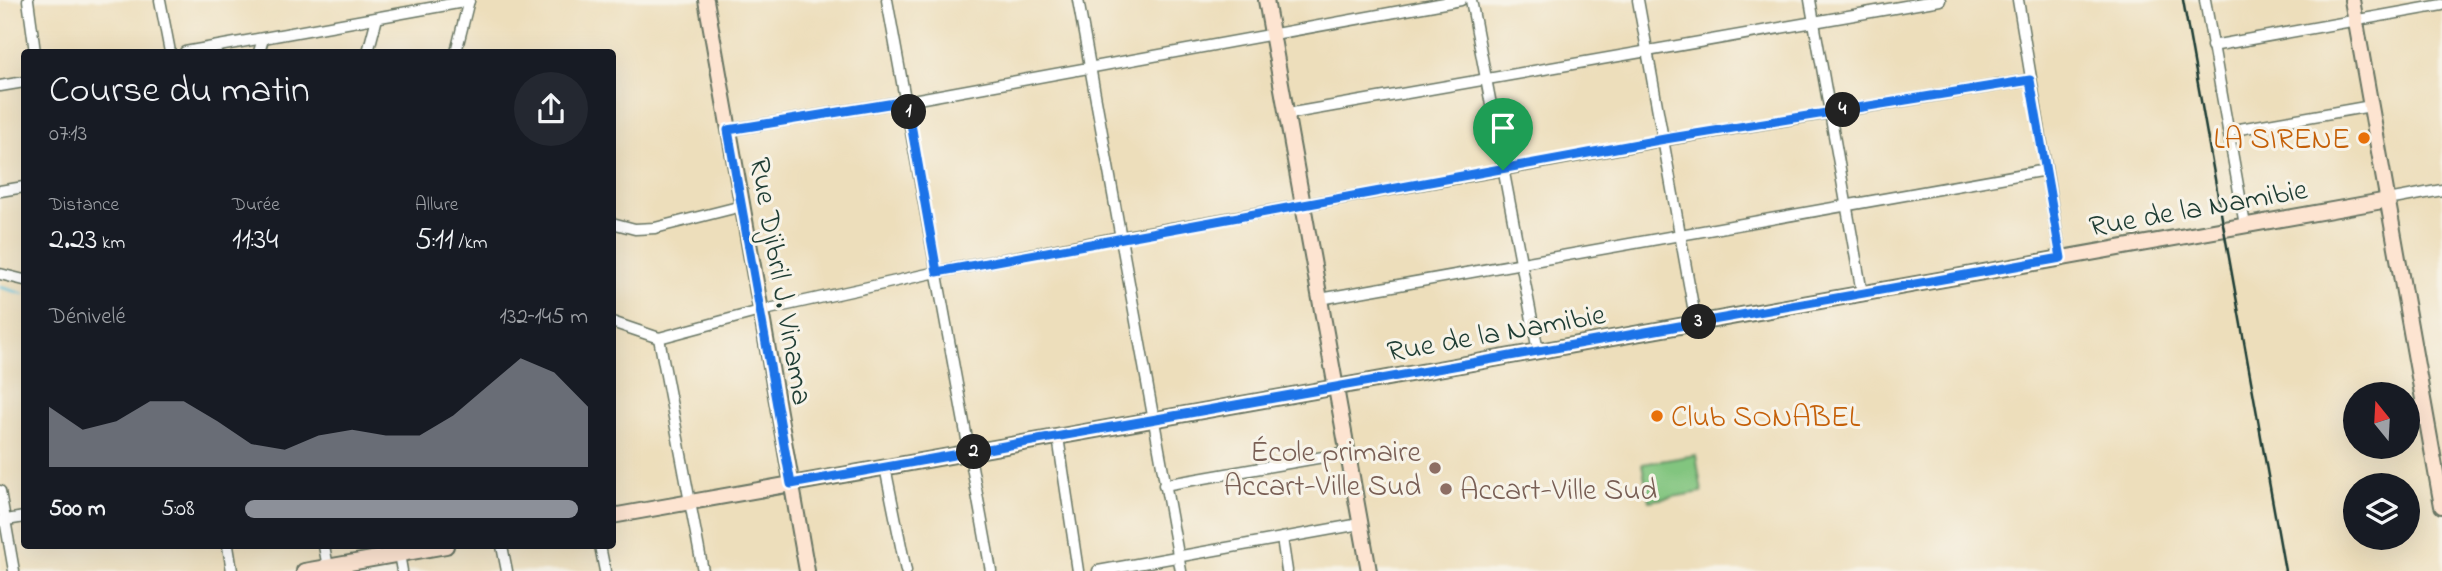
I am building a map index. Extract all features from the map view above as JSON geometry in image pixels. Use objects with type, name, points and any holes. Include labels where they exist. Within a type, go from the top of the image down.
[{"type":"street","points":[[28,0],[35,49]]},
{"type":"street","points":[[160,0],[169,49]]},
{"type":"street","points":[[202,49],[469,0],[457,49]]},
{"type":"street","name":"Rue Djibril J. Vinama","points":[[706,0],[807,571]]},
{"type":"street","points":[[887,0],[990,571]]},
{"type":"street","points":[[1078,0],[1181,571]]},
{"type":"street","points":[[1266,0],[1369,571]]},
{"type":"street","points":[[728,130],[907,101],[1461,0]]},
{"type":"street","points":[[1471,0],[1538,351]]},
{"type":"street","points":[[1638,0],[1696,323]]},
{"type":"street","points":[[1810,0],[1861,293]]},
{"type":"street","points":[[1287,114],[1940,0]]},
{"type":"street","points":[[2018,0],[2061,258]]},
{"type":"street","points":[[2205,0],[2245,225]]},
{"type":"street","points":[[2352,0],[2442,506]]},
{"type":"street","points":[[2212,46],[2442,5]]},
{"type":"street","points":[[369,49],[377,18]]},
{"type":"street","points":[[260,49],[262,38]]},
{"type":"street","points":[[616,323],[659,338],[760,311],[937,272],[1121,237],[1665,139],[2030,80]]},
{"type":"street","points":[[0,86],[21,82]]},
{"type":"street","points":[[2228,131],[2371,106]]},
{"type":"street","points":[[1320,299],[2046,170]]},
{"type":"street","points":[[0,191],[21,188]]},
{"type":"street","points":[[2388,200],[2442,190]]},
{"type":"street","name":"Rue de la Namibie","points":[[616,515],[2388,200]]},
{"type":"street","points":[[616,224],[635,229],[655,228],[742,206]]},
{"type":"street","points":[[0,274],[21,279]]},
{"type":"street","points":[[659,338],[703,571]]},
{"type":"street","points":[[1058,437],[1078,571]]},
{"type":"street","points":[[1164,485],[1346,453]]},
{"type":"street","points":[[885,467],[906,571]]},
{"type":"street","points":[[0,491],[2,521],[13,571]]},
{"type":"street","points":[[2,521],[21,518]]},
{"type":"street","points":[[1098,571],[1360,524]]},
{"type":"street","points":[[1282,538],[1287,571]]},
{"type":"street","points":[[228,549],[232,571]]},
{"type":"street","points":[[325,549],[328,567]]},
{"type":"street","points":[[304,571],[428,549]]},
{"type":"street","points":[[503,549],[507,571]]},
{"type":"street","points":[[601,549],[605,571]]},
{"type":"street","points":[[399,554],[402,571]]},
{"type":"green space","points":[[1696,455],[1702,492],[1649,501],[1642,464]]},
{"type":"waterway","points":[[0,287],[21,293]]},
{"type":"railway","points":[[2183,0],[2285,571]]},
{"type":"place","name":"LA SIRENE","points":[[2364,138]]},
{"type":"place","name":"Club SONABEL","points":[[1657,416]]},
{"type":"place","name":"École primaire Accart-Ville Sud","points":[[1435,468]]},
{"type":"place","name":"Accart-Ville Sud","points":[[1446,489]]},
{"type":"route","points":[[2030,80],[2061,258],[791,484],[728,130],[907,101],[937,272],[1503,170],[1665,139],[2030,80]]}]
